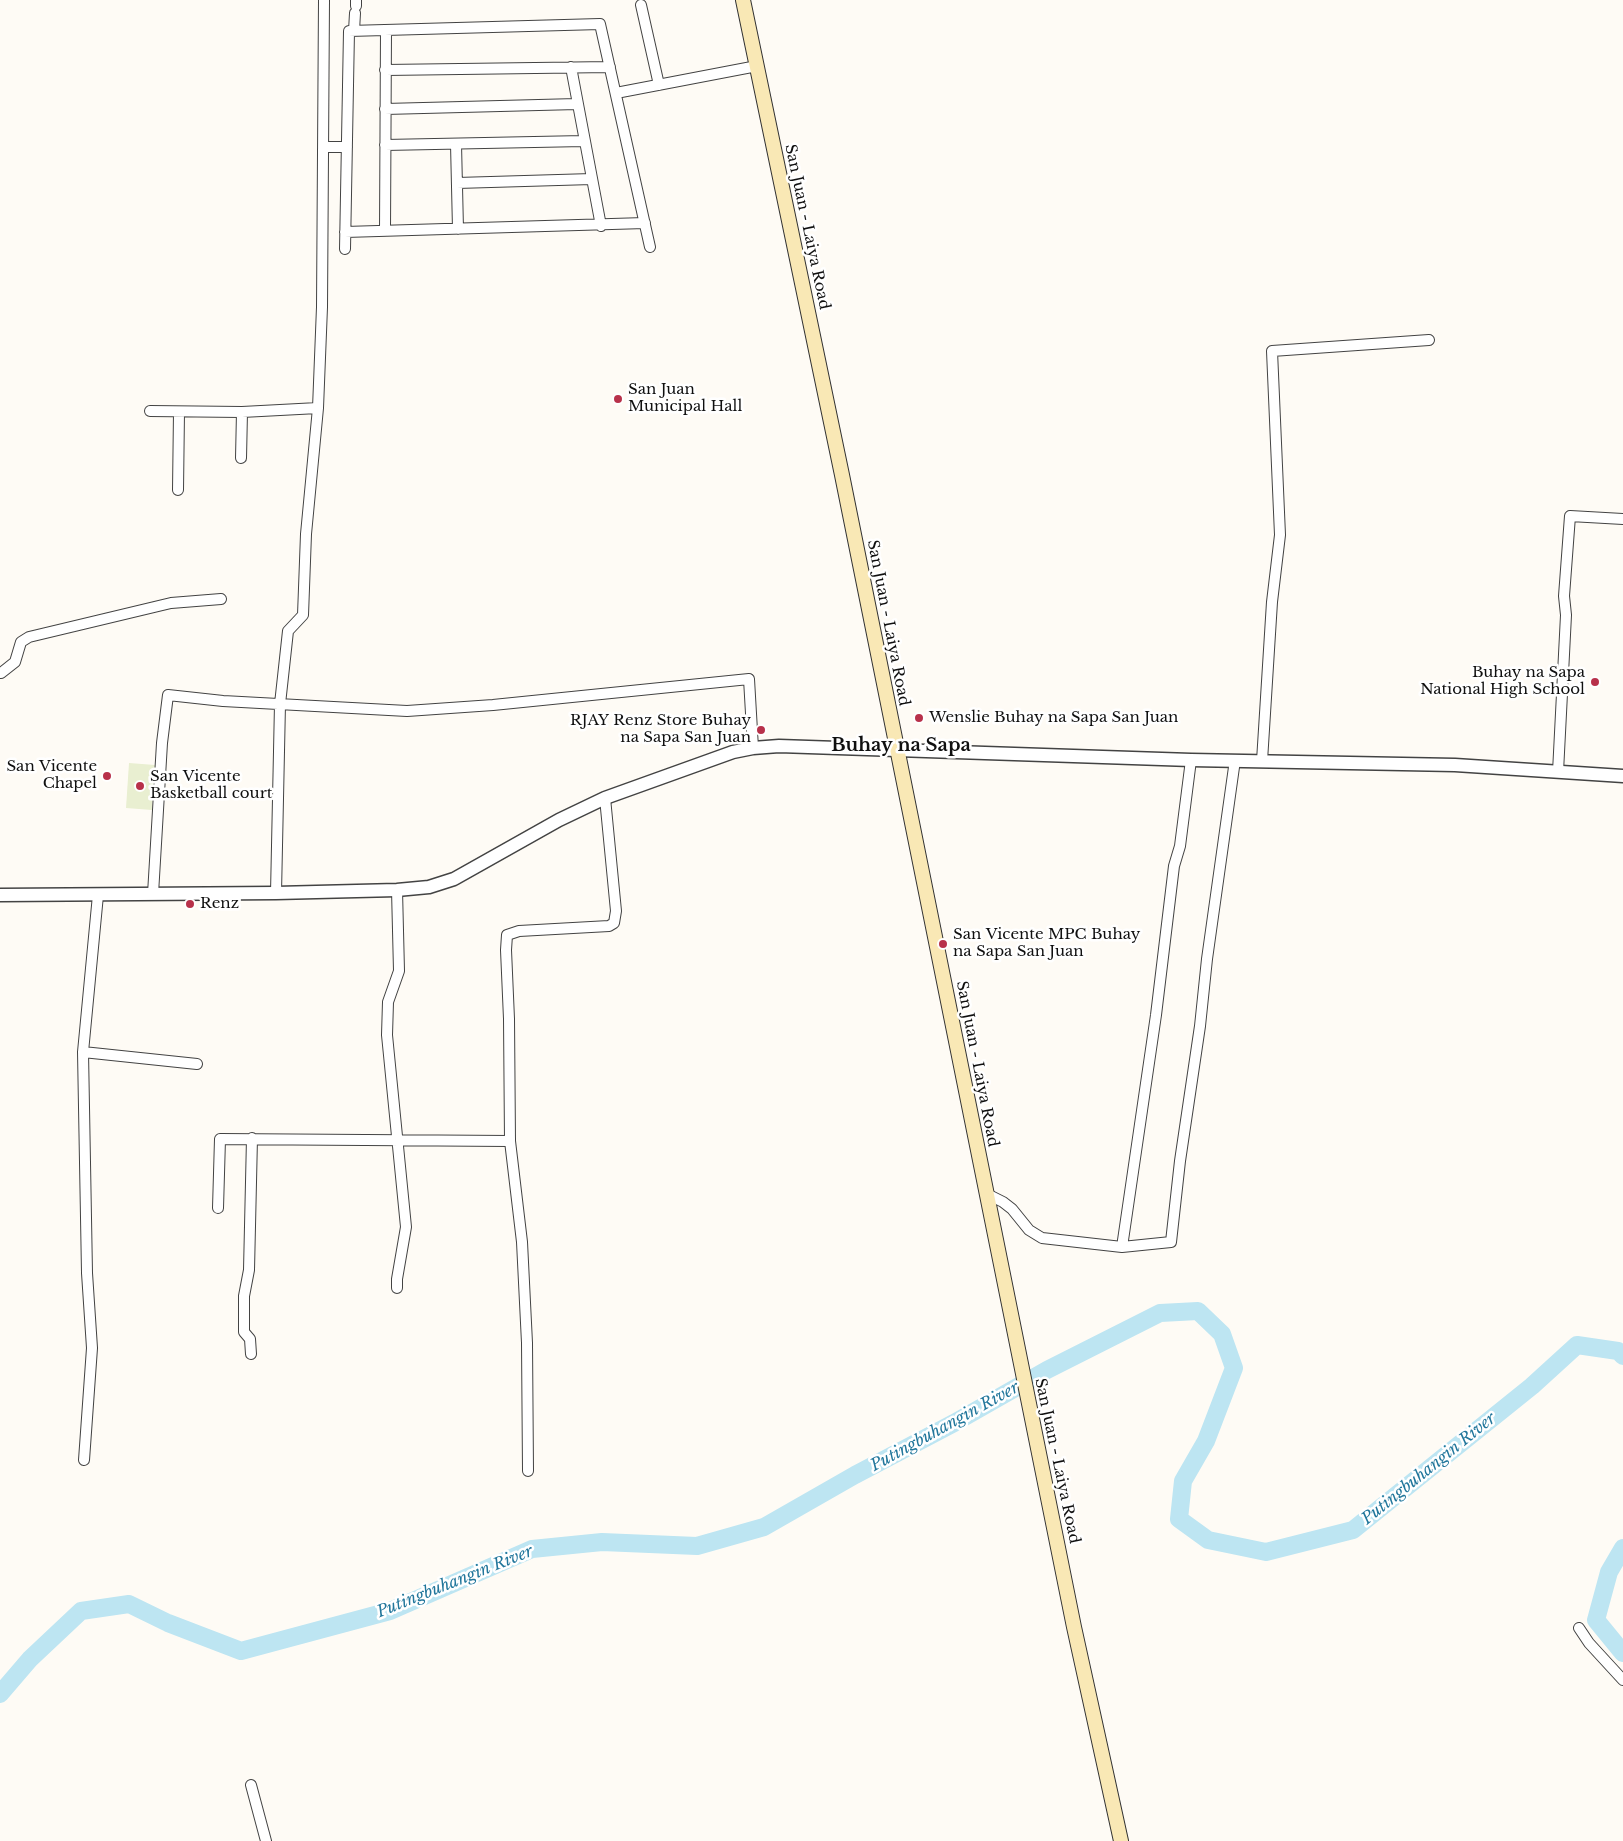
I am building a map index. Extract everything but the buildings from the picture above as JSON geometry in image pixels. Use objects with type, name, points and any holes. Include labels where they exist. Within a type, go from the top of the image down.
[{"type":"main road","name":"San Juan - Laiya Road","points":[[743,0],[1074,1627],[1121,1841]]},
{"type":"street","points":[[276,893],[280,704],[288,631],[303,615],[306,534],[318,408],[322,307],[324,0]]},
{"type":"street","points":[[641,5],[659,85]]},
{"type":"street","points":[[354,31],[355,7]]},
{"type":"street","points":[[345,249],[349,31],[600,24],[650,247]]},
{"type":"street","points":[[385,231],[386,30]]},
{"type":"street","points":[[385,70],[610,66]]},
{"type":"street","points":[[616,93],[757,66]]},
{"type":"street","points":[[571,67],[600,226]]},
{"type":"street","points":[[385,109],[578,104]]},
{"type":"street","points":[[385,145],[584,141]]},
{"type":"street","points":[[456,144],[458,229]]},
{"type":"street","points":[[327,147],[347,147]]},
{"type":"street","points":[[457,183],[592,179]]},
{"type":"street","points":[[346,232],[600,226],[645,223]]},
{"type":"street","points":[[1262,761],[1272,602],[1280,535],[1272,351],[1429,340]]},
{"type":"street","points":[[150,411],[242,412],[318,408]]},
{"type":"street","points":[[178,490],[179,412]]},
{"type":"street","points":[[241,458],[242,412]]},
{"type":"street","points":[[1558,772],[1566,615],[1564,596],[1570,516],[1623,519]]},
{"type":"street","points":[[1,673],[16,662],[21,642],[29,637],[171,603],[221,599]]},
{"type":"street","points":[[153,894],[162,743],[168,694],[223,701],[407,711],[493,705],[748,679],[753,748]]},
{"type":"street","points":[[0,895],[276,893],[397,890],[429,887],[454,879],[559,820],[605,798],[725,755],[753,748],[779,746],[1191,760],[1455,765],[1623,776]]},
{"type":"street","points":[[1122,1247],[1156,1014],[1174,866],[1180,846],[1191,760]]},
{"type":"street","points":[[987,1194],[1012,1209],[1029,1230],[1042,1238],[1122,1247],[1171,1242],[1180,1161],[1200,1026],[1208,949],[1235,760]]},
{"type":"street","points":[[528,1472],[527,1343],[522,1242],[510,1141],[507,935],[519,931],[610,926],[614,923],[616,911],[605,798]]},
{"type":"street","points":[[397,890],[398,971],[388,1002],[387,1035],[406,1227],[397,1288]]},
{"type":"street","points":[[84,1460],[92,1348],[87,1273],[83,1052],[98,895]]},
{"type":"street","points":[[83,1052],[197,1064]]},
{"type":"street","points":[[251,1354],[250,1339],[244,1332],[244,1296],[249,1270],[252,1138]]},
{"type":"street","points":[[218,1208],[220,1139],[510,1141]]},
{"type":"street","points":[[1579,1628],[1589,1643],[1623,1680]]},
{"type":"street","points":[[251,1784],[266,1841]]},
{"type":"green space","name":"San Vicente Basketball court","points":[[129,763],[155,765],[152,810],[126,808]]},
{"type":"waterway","name":"Putingbuhangin River","points":[[0,1694],[30,1659],[81,1611],[129,1604],[168,1623],[241,1651],[390,1611],[532,1549],[602,1542],[697,1546],[764,1527],[1047,1370],[1160,1313],[1198,1311],[1222,1334],[1234,1368],[1206,1441],[1183,1481],[1179,1519],[1208,1540],[1266,1552],[1353,1530],[1532,1386],[1577,1345],[1618,1351],[1623,1356]]},
{"type":"waterway","name":"Putingbuhangin River","points":[[1623,1548],[1609,1572],[1596,1620],[1623,1653]]},
{"type":"place","name":"San Juan Municipal Hall","points":[[618,399]]},
{"type":"place","name":"Buhay na Sapa National High School","points":[[1595,682]]},
{"type":"place","name":"Wenslie Buhay na Sapa San Juan","points":[[919,718]]},
{"type":"place","name":"RJAY Renz Store Buhay na Sapa San Juan","points":[[761,730]]},
{"type":"place","name":"San Vicente Chapel","points":[[107,776]]},
{"type":"place","name":"San Vicente Basketball court","points":[[140,786]]},
{"type":"place","name":"Renz","points":[[190,904]]},
{"type":"place","name":"San Vicente MPC Buhay na Sapa San Juan","points":[[943,944]]},
{"type":"district","name":"Buhay na Sapa","points":[[901,746]]}]
